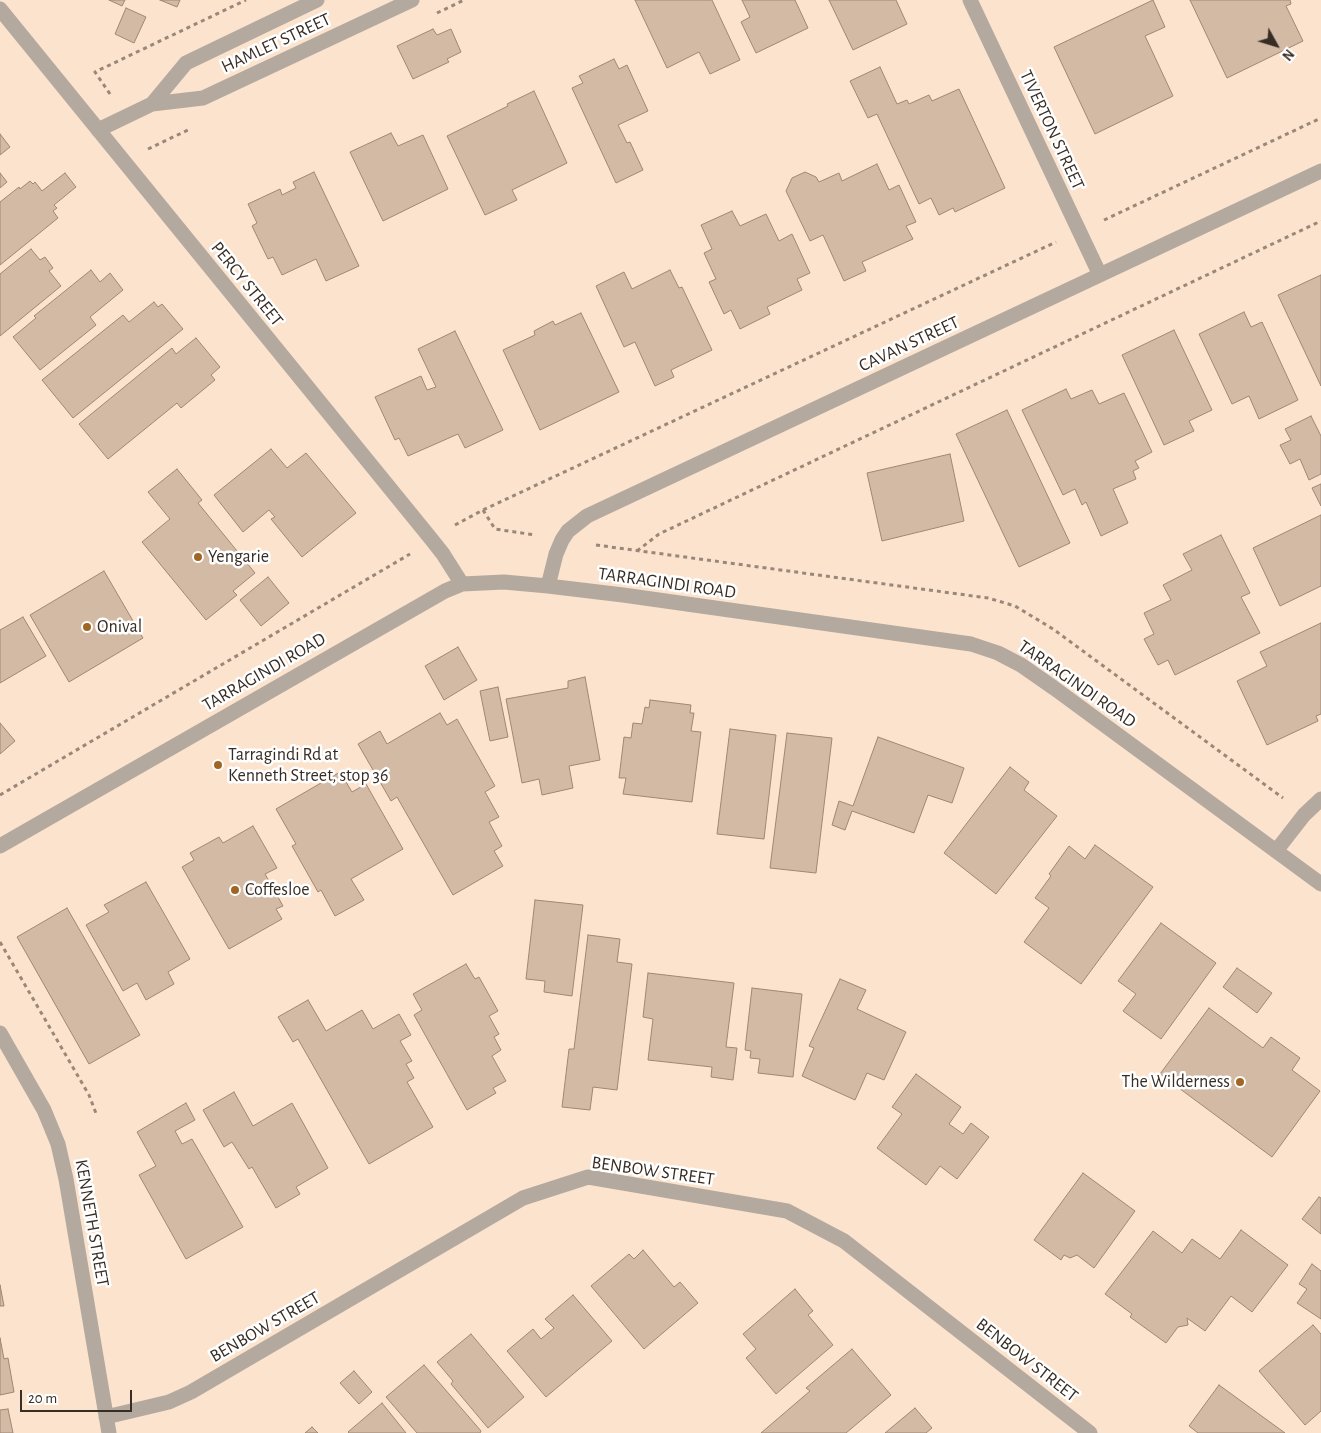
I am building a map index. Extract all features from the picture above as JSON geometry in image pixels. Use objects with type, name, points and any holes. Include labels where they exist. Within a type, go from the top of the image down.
[{"type":"street","name":"HAMLET STREET","points":[[152,104],[186,63],[316,0]]},
{"type":"street","name":"HAMLET STREET","points":[[98,130],[152,104],[203,98],[412,0]]},
{"type":"street","name":"TIVERTON STREET","points":[[970,0],[1100,275]]},
{"type":"street","name":"PERCY STREET","points":[[0,9],[437,547],[462,584]]},
{"type":"street","name":"CAVAN STREET","points":[[548,586],[556,554],[562,540],[568,531],[587,516],[1321,171]]},
{"type":"street","name":"TARRAGINDI ROAD","points":[[0,846],[414,607],[462,584],[504,582],[548,586],[971,644],[998,653],[1021,665],[1054,688],[1321,884]]},
{"type":"street","points":[[1276,851],[1304,815],[1321,799]]},
{"type":"street","name":"KENNETH STREET","points":[[0,1033],[44,1110],[58,1144],[66,1178],[109,1433]]},
{"type":"street","name":"BENBOW STREET","points":[[106,1417],[169,1402],[191,1392],[523,1198],[588,1177],[787,1211],[844,1241],[1090,1433]]},
{"type":"path","points":[[95,72],[246,0]]},
{"type":"path","points":[[1096,224],[1321,118]]},
{"type":"path","points":[[636,551],[659,534],[1321,221]]},
{"type":"path","points":[[452,527],[483,510],[1058,241]]},
{"type":"path","points":[[483,510],[494,529]]},
{"type":"path","points":[[0,795],[413,552]]},
{"type":"path","points":[[0,942],[89,1095],[98,1116]]},
{"type":"building","points":[[109,0],[125,0],[122,6]]},
{"type":"building","points":[[160,0],[180,0],[177,7]]},
{"type":"building","points":[[635,0],[712,0],[740,60],[710,74],[699,52],[667,68]]},
{"type":"building","points":[[742,0],[795,0],[808,28],[756,53],[741,22],[750,17]]},
{"type":"building","points":[[829,0],[896,0],[907,24],[853,50]]},
{"type":"building","points":[[1153,0],[1165,27],[1145,36],[1173,96],[1095,134],[1054,47]]},
{"type":"building","points":[[1190,0],[1290,0],[1291,4],[1286,6],[1303,41],[1227,78]]},
{"type":"building","points":[[126,8],[146,17],[134,43],[115,34]]},
{"type":"building","points":[[433,29],[437,35],[451,29],[461,52],[447,59],[449,62],[413,79],[397,46]]},
{"type":"building","points":[[614,59],[619,69],[627,65],[648,111],[618,125],[627,143],[630,142],[643,170],[616,183],[572,88],[583,83],[579,76]]},
{"type":"building","points":[[880,67],[897,104],[907,100],[909,104],[929,95],[932,101],[959,89],[1005,188],[955,212],[953,208],[939,215],[931,198],[919,204],[877,114],[868,118],[850,81]]},
{"type":"building","points":[[534,91],[567,163],[512,190],[517,200],[485,215],[447,136]]},
{"type":"building","points":[[391,133],[398,146],[423,135],[448,189],[383,221],[350,152]]},
{"type":"building","points":[[0,134],[10,147],[0,155]]},
{"type":"building","points":[[877,164],[889,190],[899,185],[916,222],[906,226],[913,239],[862,262],[866,271],[844,281],[823,235],[810,241],[786,191],[792,178],[805,172],[816,177],[819,182],[839,173],[842,181]]},
{"type":"building","points":[[314,172],[359,266],[326,281],[316,259],[282,275],[273,257],[268,259],[252,226],[257,223],[248,204],[280,189],[282,195],[296,188],[293,182]]},
{"type":"building","points":[[0,173],[7,182],[0,188]]},
{"type":"building","points":[[65,173],[76,187],[54,205],[57,208],[53,211],[58,218],[0,265],[0,202],[30,181],[33,184],[35,182],[42,191]]},
{"type":"building","points":[[732,211],[740,226],[766,214],[779,241],[792,234],[810,273],[797,279],[802,290],[767,307],[770,314],[740,329],[731,310],[724,314],[709,282],[716,279],[704,253],[712,249],[701,225]]},
{"type":"building","points":[[31,249],[40,260],[45,257],[53,268],[49,271],[61,286],[0,336],[0,274]]},
{"type":"building","points":[[91,270],[100,282],[110,273],[123,290],[90,317],[96,325],[40,370],[13,337],[36,318],[34,316]]},
{"type":"building","points":[[670,270],[679,288],[682,287],[712,350],[671,370],[674,377],[655,386],[635,342],[624,347],[596,286],[624,272],[632,289]]},
{"type":"building","points":[[1321,275],[1321,386],[1278,295]]},
{"type":"building","points":[[154,302],[158,307],[162,304],[183,329],[73,418],[42,380],[123,315],[129,322]]},
{"type":"building","points":[[1244,312],[1251,327],[1262,322],[1298,400],[1259,419],[1249,396],[1232,404],[1199,334]]},
{"type":"building","points":[[581,313],[619,392],[540,430],[503,350],[535,335],[534,331],[553,321],[555,325]]},
{"type":"building","points":[[1174,330],[1212,410],[1189,421],[1194,431],[1164,445],[1122,355]]},
{"type":"building","points":[[455,331],[503,430],[465,448],[458,434],[408,456],[399,438],[395,440],[375,397],[421,376],[427,390],[436,387],[418,349]]},
{"type":"building","points":[[196,338],[220,367],[211,375],[215,380],[181,408],[177,403],[108,459],[79,424],[172,348],[176,354]]},
{"type":"building","points":[[1066,389],[1071,399],[1092,390],[1099,404],[1124,393],[1152,452],[1135,461],[1139,468],[1133,471],[1136,479],[1113,489],[1128,523],[1101,536],[1086,502],[1082,505],[1075,489],[1063,495],[1022,410]]},
{"type":"building","points":[[1007,410],[1070,543],[1019,567],[956,434]]},
{"type":"building","points":[[1311,416],[1321,436],[1321,474],[1309,480],[1300,459],[1290,464],[1280,445],[1291,440],[1285,429]]},
{"type":"building","points":[[271,449],[287,468],[306,453],[356,513],[302,557],[271,519],[275,517],[269,510],[243,532],[214,495]]},
{"type":"building","points":[[950,454],[964,521],[882,541],[867,473]]},
{"type":"building","name":"Yengarie","points":[[177,469],[202,500],[198,503],[255,573],[233,591],[237,595],[206,620],[142,542],[170,519],[148,492]]},
{"type":"building","points":[[1321,484],[1321,506],[1312,488]]},
{"type":"building","points":[[1321,515],[1321,586],[1280,606],[1253,548]]},
{"type":"building","points":[[1221,535],[1250,593],[1241,597],[1260,633],[1175,675],[1168,660],[1158,665],[1144,639],[1154,634],[1144,613],[1171,600],[1163,585],[1192,570],[1183,554]]},
{"type":"building","name":"Onival","points":[[104,571],[143,638],[69,682],[30,615]]},
{"type":"building","points":[[268,577],[289,603],[261,626],[240,600]]},
{"type":"building","points":[[23,617],[46,656],[0,683],[0,630]]},
{"type":"building","points":[[1321,623],[1321,714],[1316,716],[1318,721],[1267,745],[1237,681],[1267,666],[1260,652]]},
{"type":"building","points":[[458,647],[477,680],[444,700],[425,666]]},
{"type":"building","points":[[585,677],[600,760],[569,766],[573,788],[542,795],[539,779],[522,783],[506,699],[568,688],[568,681]]},
{"type":"building","points":[[498,687],[508,737],[490,741],[480,691]]},
{"type":"building","points":[[650,700],[691,705],[690,713],[694,713],[691,731],[701,732],[692,802],[623,794],[626,778],[619,778],[624,737],[631,738],[633,723],[642,724],[645,707],[649,708]]},
{"type":"building","points":[[440,713],[447,725],[457,719],[495,786],[485,792],[499,817],[489,822],[502,846],[494,851],[503,866],[453,895],[397,797],[391,801],[358,744],[380,731],[387,744]]},
{"type":"building","points":[[0,723],[15,741],[0,754]]},
{"type":"building","points":[[730,729],[776,735],[764,839],[717,834]]},
{"type":"building","points":[[787,733],[832,738],[816,873],[770,868]]},
{"type":"building","points":[[878,737],[964,768],[952,803],[928,795],[914,833],[852,811],[845,830],[832,825],[839,801],[853,806]]},
{"type":"building","points":[[1010,767],[1029,782],[1024,790],[1057,816],[996,894],[944,853]]},
{"type":"building","points":[[340,772],[352,792],[366,784],[403,849],[351,879],[364,900],[335,916],[321,890],[318,892],[292,846],[296,844],[276,809]]},
{"type":"building","name":"Coffesloe","points":[[253,826],[277,868],[265,874],[283,906],[276,909],[282,919],[229,949],[182,867],[194,860],[190,853],[219,837],[223,843]]},
{"type":"building","points":[[1095,845],[1153,887],[1081,984],[1024,942],[1049,908],[1035,898],[1069,846],[1085,859]]},
{"type":"building","points":[[146,882],[190,959],[168,972],[174,984],[146,1000],[137,983],[123,991],[86,925],[109,912],[104,905]]},
{"type":"building","points":[[535,900],[583,905],[572,996],[544,992],[545,981],[526,979]]},
{"type":"building","points":[[67,908],[140,1035],[89,1064],[17,937]]},
{"type":"building","points":[[1161,923],[1216,963],[1161,1039],[1123,1011],[1136,994],[1118,981]]},
{"type":"building","points":[[588,935],[620,939],[617,962],[632,964],[617,1090],[593,1087],[590,1110],[562,1107],[569,1049],[574,1049]]},
{"type":"building","points":[[466,964],[475,979],[479,977],[498,1011],[489,1016],[499,1034],[494,1037],[501,1050],[492,1056],[506,1081],[493,1088],[496,1093],[467,1110],[414,1015],[422,1010],[413,994]]},
{"type":"building","points":[[1237,968],[1272,993],[1257,1013],[1223,987]]},
{"type":"building","points":[[648,973],[734,983],[726,1047],[737,1048],[733,1080],[711,1077],[712,1067],[648,1060],[653,1019],[643,1017]]},
{"type":"building","points":[[840,979],[866,990],[857,1009],[906,1032],[884,1080],[867,1073],[855,1100],[802,1076],[814,1048],[809,1046]]},
{"type":"building","points":[[752,988],[802,994],[793,1077],[758,1073],[760,1059],[750,1058],[751,1051],[745,1050]]},
{"type":"building","points":[[308,1000],[326,1031],[362,1010],[373,1029],[399,1014],[411,1035],[400,1041],[412,1061],[406,1064],[414,1078],[407,1082],[433,1127],[369,1164],[298,1039],[293,1042],[278,1017]]},
{"type":"building","name":"The Wilderness","points":[[1209,1008],[1263,1048],[1271,1037],[1300,1058],[1292,1070],[1320,1091],[1272,1157],[1160,1074]]},
{"type":"building","points":[[916,1074],[961,1107],[949,1124],[963,1134],[971,1123],[989,1137],[957,1179],[940,1166],[926,1185],[877,1148],[902,1114],[892,1107]]},
{"type":"building","points":[[234,1092],[253,1126],[292,1103],[328,1168],[296,1187],[300,1194],[276,1208],[252,1167],[249,1169],[232,1142],[224,1147],[203,1110]]},
{"type":"building","points":[[186,1103],[195,1120],[175,1131],[182,1144],[192,1139],[243,1227],[186,1259],[139,1175],[156,1166],[137,1132]]},
{"type":"building","points":[[1083,1173],[1135,1211],[1094,1268],[1077,1255],[1070,1258],[1064,1255],[1061,1260],[1034,1240]]},
{"type":"building","points":[[1319,1197],[1321,1198],[1321,1234],[1302,1219]]},
{"type":"building","points":[[1241,1230],[1288,1265],[1252,1312],[1231,1296],[1205,1331],[1187,1318],[1188,1325],[1178,1327],[1166,1343],[1130,1317],[1132,1314],[1105,1294],[1153,1231],[1182,1253],[1192,1239],[1220,1259]]},
{"type":"building","points":[[643,1250],[674,1287],[680,1282],[698,1303],[644,1349],[591,1286],[629,1254],[634,1259]]},
{"type":"building","points":[[1312,1264],[1321,1271],[1321,1319],[1297,1303],[1307,1289],[1299,1284]]},
{"type":"building","points":[[0,1285],[4,1306],[0,1306]]},
{"type":"building","points":[[795,1289],[813,1311],[808,1315],[833,1345],[776,1394],[746,1358],[756,1349],[743,1334]]},
{"type":"building","points":[[573,1295],[612,1341],[546,1397],[507,1351],[533,1329],[541,1339],[554,1328],[545,1319]]},
{"type":"building","points":[[1313,1325],[1321,1334],[1321,1411],[1305,1425],[1259,1371]]},
{"type":"building","points":[[471,1334],[524,1397],[488,1428],[451,1384],[453,1381],[437,1362]]},
{"type":"building","points":[[0,1338],[4,1359],[8,1358],[14,1392],[0,1395]]},
{"type":"building","points":[[852,1349],[891,1395],[846,1433],[761,1433],[810,1391],[806,1388]]},
{"type":"building","points":[[424,1365],[481,1431],[480,1433],[417,1433],[386,1397]]},
{"type":"building","points":[[354,1371],[372,1392],[359,1404],[340,1383]]},
{"type":"building","points":[[1219,1385],[1285,1433],[1198,1433],[1189,1426]]},
{"type":"building","points":[[382,1403],[406,1433],[348,1432]]},
{"type":"building","points":[[915,1408],[932,1428],[926,1433],[885,1433]]},
{"type":"building","points":[[8,1409],[13,1433],[0,1433],[0,1410]]},
{"type":"building","points":[[312,1427],[318,1433],[305,1433]]},
{"type":"place","name":"Yengarie","points":[[198,557]]},
{"type":"place","name":"Onival","points":[[87,627]]},
{"type":"place","name":"Tarragindi Rd at Kenneth Street, stop 36","points":[[218,765]]},
{"type":"place","name":"Coffesloe","points":[[235,890]]},
{"type":"place","name":"The Wilderness","points":[[1240,1082]]}]
